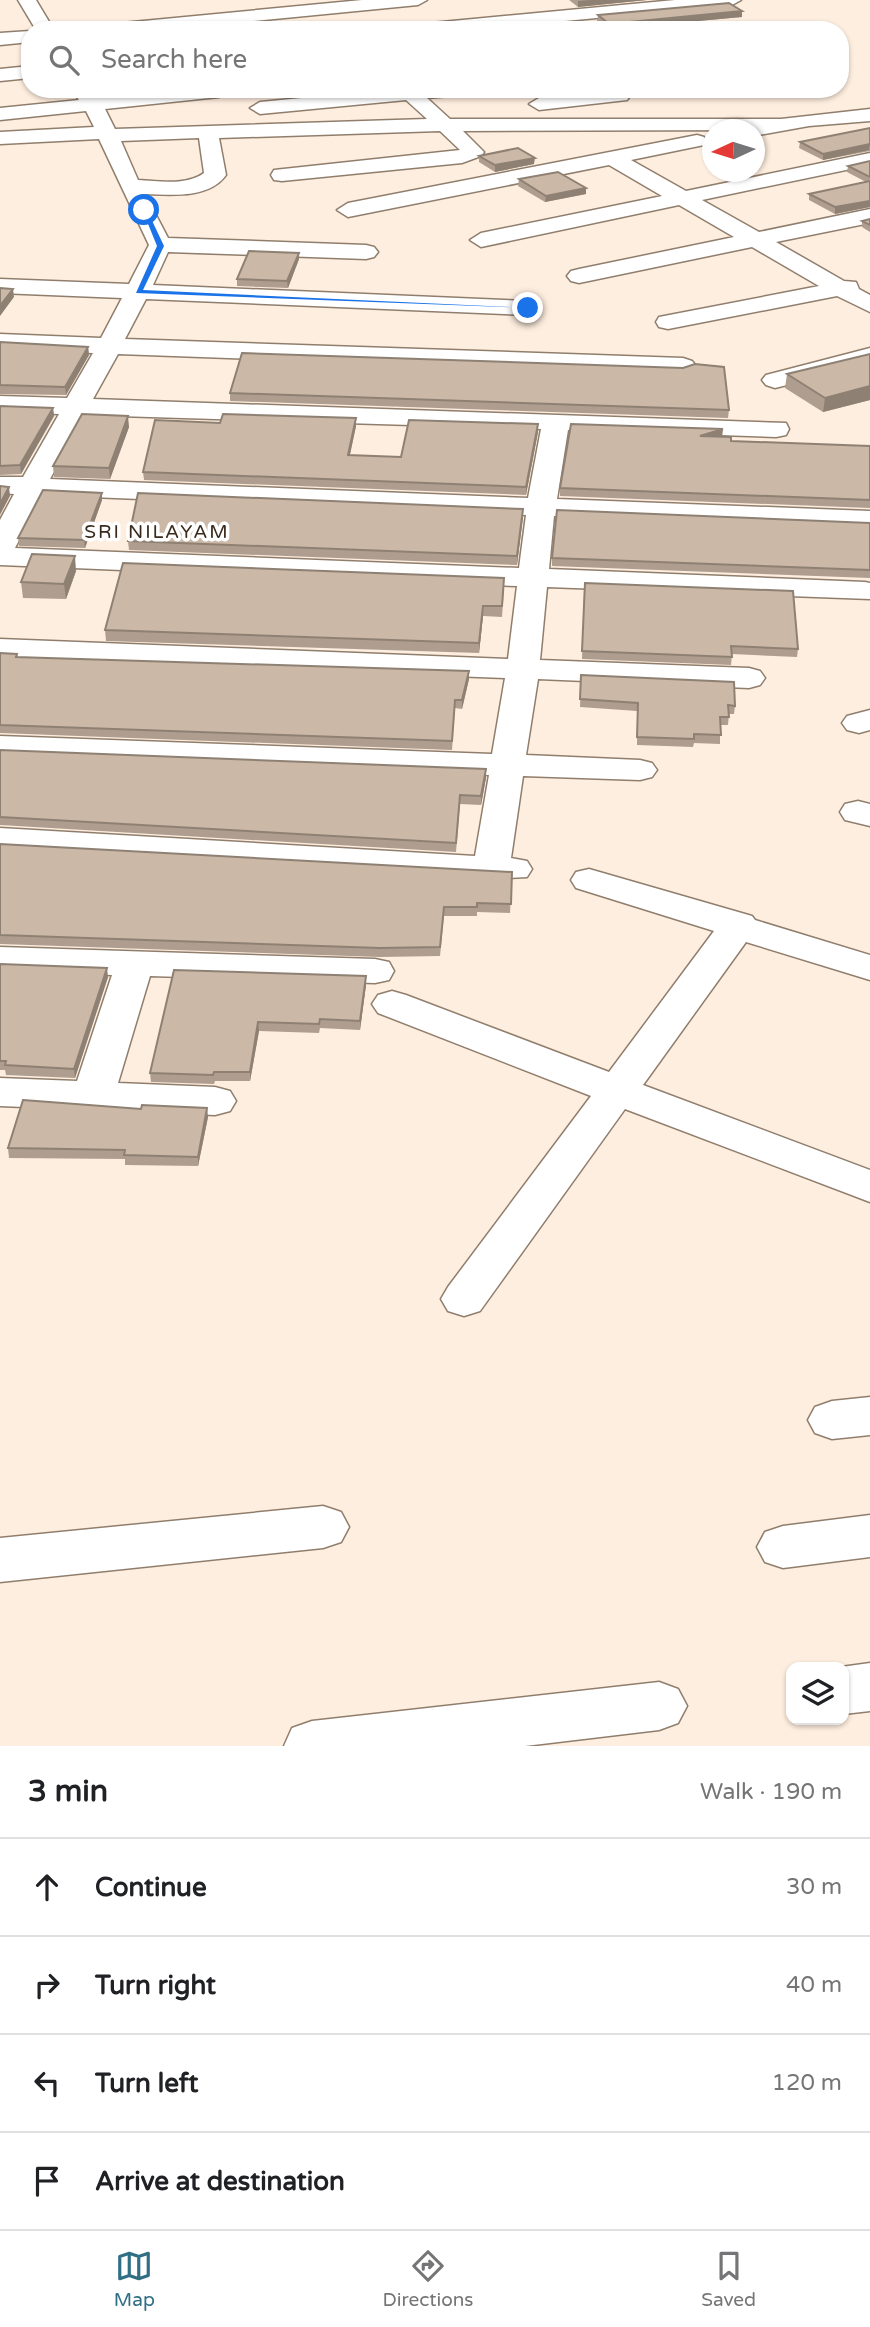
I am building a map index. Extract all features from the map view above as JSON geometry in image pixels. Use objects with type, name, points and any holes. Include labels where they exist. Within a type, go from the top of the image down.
[{"type":"street","points":[[27,0],[40,21]]},
{"type":"street","points":[[178,21],[322,4],[418,0]]},
{"type":"street","points":[[507,21],[732,0]]},
{"type":"street","points":[[322,4],[338,21]]},
{"type":"street","points":[[0,39],[21,37]]},
{"type":"street","points":[[0,75],[21,73]]},
{"type":"street","points":[[0,114],[81,98]]},
{"type":"street","points":[[87,98],[108,133],[160,246]]},
{"type":"street","points":[[256,109],[355,98]]},
{"type":"street","points":[[282,175],[471,155],[474,150],[416,98]]},
{"type":"street","points":[[317,150],[452,130],[610,98]]},
{"type":"street","points":[[0,138],[343,128],[782,140],[870,115]]},
{"type":"street","points":[[343,128],[374,164]]},
{"type":"street","points":[[452,130],[529,139]]},
{"type":"street","points":[[131,187],[198,185],[210,182],[215,175],[208,132]]},
{"type":"street","points":[[765,135],[782,140],[821,169],[850,185]]},
{"type":"street","points":[[348,210],[702,140]]},
{"type":"street","points":[[612,158],[870,305]]},
{"type":"street","points":[[481,240],[870,159]]},
{"type":"street","points":[[579,276],[870,216]]},
{"type":"street","points":[[160,246],[366,252]]},
{"type":"street","points":[[0,548],[31,486],[112,346],[160,246]]},
{"type":"street","points":[[668,322],[870,282]]},
{"type":"street","points":[[0,286],[528,308]]},
{"type":"street","points":[[0,342],[683,366]]},
{"type":"street","points":[[775,380],[870,356]]},
{"type":"street","points":[[0,404],[776,429]]},
{"type":"street","points":[[0,839],[502,869],[506,764],[523,670],[541,506],[556,422]]},
{"type":"street","points":[[0,485],[870,520]]},
{"type":"street","points":[[0,556],[865,591]]},
{"type":"street","points":[[0,649],[749,678]]},
{"type":"street","points":[[0,746],[640,770]]},
{"type":"street","points":[[589,880],[870,968]]},
{"type":"street","points":[[464,1298],[620,1091],[739,925]]},
{"type":"street","points":[[0,959],[134,965],[384,988],[620,1091],[870,1186]]},
{"type":"street","points":[[93,1096],[134,965]]},
{"type":"street","points":[[0,1092],[215,1101]]},
{"type":"street","points":[[0,1560],[323,1527]]},
{"type":"street","points":[[783,1547],[870,1536]]},
{"type":"street","points":[[849,1689],[870,1687]]},
{"type":"street","points":[[313,1746],[659,1706]]},
{"type":"building","points":[[729,3],[742,11],[640,21],[605,21],[598,15]]},
{"type":"building","points":[[870,128],[870,144],[823,154],[800,142]]},
{"type":"building","points":[[518,148],[535,158],[495,165],[479,156]]},
{"type":"building","points":[[870,161],[870,177],[848,166]]},
{"type":"building","points":[[558,172],[586,188],[546,196],[519,179]]},
{"type":"building","points":[[870,181],[870,201],[835,207],[809,194]]},
{"type":"building","points":[[249,251],[299,253],[287,281],[237,279]]},
{"type":"building","points":[[0,288],[13,289],[0,306]]},
{"type":"building","points":[[0,342],[88,347],[65,387],[0,385]]},
{"type":"building","points":[[242,353],[683,368],[695,364],[724,367],[729,410],[230,393]]},
{"type":"building","points":[[870,354],[870,386],[825,398],[787,374]]},
{"type":"building","points":[[0,406],[53,408],[20,465],[0,466]]},
{"type":"building","points":[[82,414],[128,416],[109,468],[53,466]]},
{"type":"building","points":[[223,414],[356,418],[348,455],[401,457],[409,420],[538,424],[526,487],[143,472],[155,420],[220,423]]},
{"type":"building","points":[[571,424],[723,429],[700,436],[731,437],[731,441],[870,446],[870,500],[560,488]]},
{"type":"building","points":[[0,486],[9,487],[0,504]]},
{"type":"building","points":[[43,490],[102,493],[84,540],[18,538]]},
{"type":"building","points":[[138,493],[523,509],[517,556],[128,541]]},
{"type":"building","points":[[557,510],[870,523],[870,570],[552,558]]},
{"type":"building","points":[[32,554],[75,556],[64,584],[21,582]]},
{"type":"building","points":[[123,563],[504,578],[502,606],[483,606],[479,643],[105,630]]},
{"type":"building","points":[[585,583],[793,591],[798,649],[731,646],[732,657],[582,651]]},
{"type":"building","points":[[0,653],[17,654],[16,657],[469,671],[462,700],[455,700],[452,741],[0,725]]},
{"type":"building","points":[[581,675],[734,682],[735,706],[728,705],[729,717],[720,717],[721,735],[694,734],[694,739],[637,737],[638,703],[580,699]]},
{"type":"building","points":[[0,750],[486,769],[481,796],[460,795],[456,843],[0,817]]},
{"type":"building","points":[[0,844],[512,872],[511,904],[477,903],[477,907],[444,907],[440,947],[380,948],[0,935]]},
{"type":"building","points":[[0,964],[107,968],[74,1069],[5,1065],[6,1061],[0,1061]]},
{"type":"building","points":[[174,970],[366,976],[360,1021],[320,1019],[319,1024],[258,1022],[250,1072],[214,1072],[213,1075],[150,1073]]},
{"type":"building","points":[[23,1100],[141,1109],[142,1105],[207,1108],[198,1157],[124,1155],[125,1150],[8,1148]]},
{"type":"district","name":"SRI NILAYAM","points":[[157,531]]},
{"type":"route","points":[[144,210],[160,246],[139,292],[528,308]]}]
